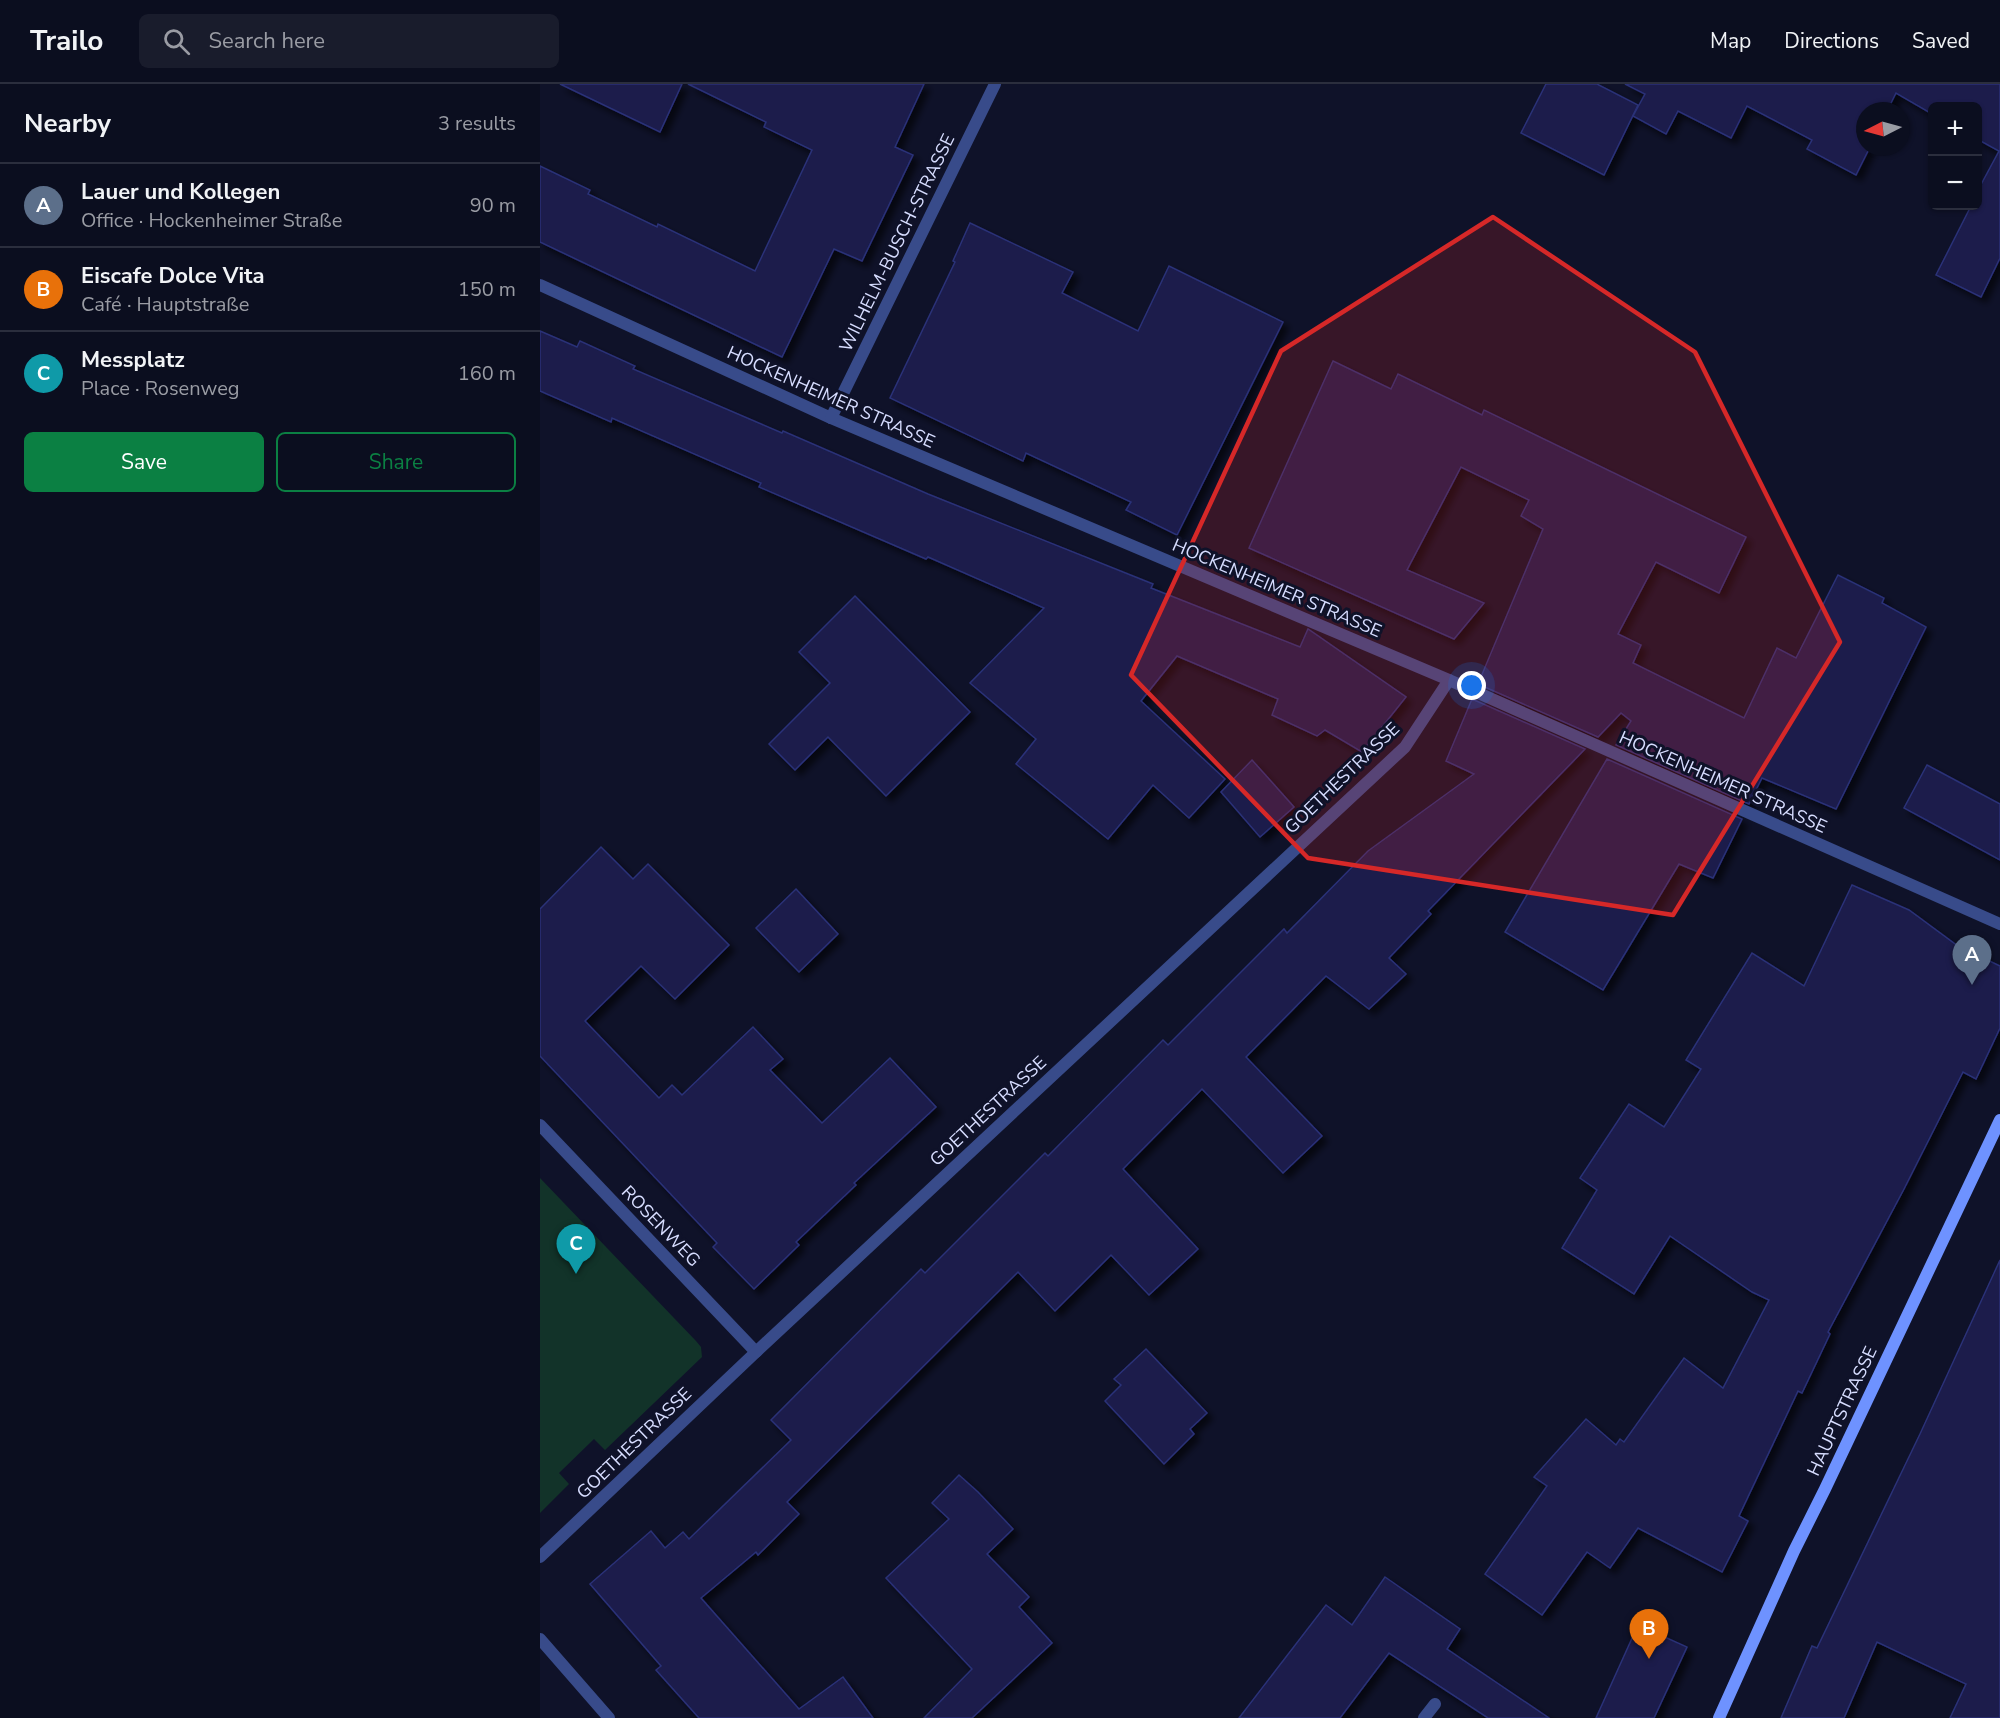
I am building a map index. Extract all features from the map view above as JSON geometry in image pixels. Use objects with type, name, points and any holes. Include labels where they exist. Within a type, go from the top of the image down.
[{"type":"street","name":"WILHELM-BUSCH-STRASSE","points":[[831,418],[995,84]]},
{"type":"street","name":"HOCKENHEIMER STRASSE","points":[[540,285],[831,418],[1449,680],[2000,924]]},
{"type":"street","name":"GOETHESTRASSE","points":[[540,1557],[756,1352],[1405,747],[1449,680]]},
{"type":"street","name":"HAUPTSTRASSE","points":[[1719,1718],[1794,1551],[2000,1120]]},
{"type":"street","name":"ROSENWEG","points":[[540,1125],[756,1352]]},
{"type":"street","points":[[540,1639],[609,1718]]},
{"type":"street","points":[[1424,1718],[1435,1704]]},
{"type":"highlighted area","points":[[1493,217],[1695,352],[1840,642],[1673,915],[1308,858],[1131,675],[1281,351]]},
{"type":"green space","points":[[540,1178],[696,1341],[701,1347],[702,1357],[605,1450],[594,1439],[559,1473],[569,1484],[540,1513]]},
{"type":"building","points":[[560,84],[682,84],[660,132]]},
{"type":"building","points":[[688,84],[924,84],[895,147],[913,155],[862,261],[834,249],[782,357],[540,242],[540,166],[590,190],[588,194],[657,227],[658,224],[755,271],[812,150],[764,127],[766,122]]},
{"type":"building","points":[[1546,84],[1597,84],[1638,105],[1604,175],[1521,133]]},
{"type":"building","points":[[1625,84],[2000,84],[2000,258],[1981,297],[1936,275],[1969,210],[1982,210],[1982,183],[1999,151],[1982,142],[1982,102],[1928,102],[1928,112],[1896,93],[1892,102],[1856,102],[1856,156],[1866,156],[1856,175],[1807,149],[1812,140],[1747,106],[1731,138],[1678,111],[1666,134],[1633,116],[1645,94]]},
{"type":"building","points":[[970,223],[1073,272],[1062,293],[1138,331],[1169,266],[1283,322],[1177,535],[1126,510],[1131,502],[1026,453],[1023,461],[890,398],[955,262],[953,261]]},
{"type":"building","points":[[540,331],[577,347],[580,341],[635,366],[633,369],[782,433],[783,431],[928,494],[1153,584],[1151,588],[1300,647],[1308,629],[1406,697],[1362,752],[1325,730],[1317,736],[1272,715],[1278,699],[1177,656],[1141,701],[1225,779],[1189,818],[1153,785],[1108,839],[1016,764],[1036,739],[970,683],[1044,608],[759,487],[761,483],[612,418],[611,422],[540,391]]},
{"type":"building","points":[[1333,361],[1391,389],[1398,374],[1482,415],[1484,410],[1746,537],[1719,593],[1656,562],[1618,634],[1641,645],[1633,663],[1744,718],[1777,648],[1796,658],[1838,575],[1884,598],[1882,603],[1926,627],[1836,809],[1762,778],[1749,804],[1616,745],[1631,721],[1621,713],[1598,737],[1478,684],[1543,529],[1521,516],[1529,500],[1461,467],[1407,570],[1484,603],[1454,639],[1249,548]]},
{"type":"building","points":[[855,596],[970,712],[886,796],[828,737],[795,770],[769,744],[830,683],[799,652]]},
{"type":"building","points":[[1472,699],[1585,749],[1428,911],[1431,914],[1389,958],[1406,974],[1369,1009],[1326,976],[1246,1057],[1322,1136],[1283,1173],[1202,1089],[1123,1169],[1198,1249],[1149,1295],[1111,1255],[1055,1311],[1018,1272],[787,1502],[799,1514],[758,1555],[756,1552],[701,1598],[799,1709],[843,1677],[873,1718],[699,1718],[656,1670],[661,1666],[590,1584],[651,1531],[665,1548],[683,1532],[689,1539],[791,1440],[771,1420],[921,1269],[925,1273],[1045,1153],[1048,1156],[1163,1040],[1168,1045],[1284,929],[1287,933],[1368,851],[1474,774],[1446,761]]},
{"type":"building","points":[[1607,759],[1742,819],[1713,878],[1679,864],[1603,990],[1505,932]]},
{"type":"building","points":[[1252,760],[1294,807],[1260,837],[1221,792]]},
{"type":"building","points":[[1927,765],[2000,804],[2000,860],[1904,808]]},
{"type":"building","points":[[601,847],[633,879],[648,864],[729,945],[675,999],[641,966],[585,1021],[659,1098],[672,1085],[682,1095],[753,1027],[783,1059],[770,1070],[822,1123],[890,1058],[936,1107],[854,1183],[856,1185],[796,1242],[799,1245],[754,1289],[713,1247],[717,1243],[540,1056],[540,909]]},
{"type":"building","points":[[1852,885],[1909,910],[1958,946],[2000,966],[2000,1028],[1976,1079],[1963,1072],[1828,1332],[1830,1334],[1802,1393],[1798,1391],[1739,1516],[1748,1521],[1722,1572],[1638,1528],[1610,1568],[1587,1552],[1542,1615],[1485,1574],[1547,1486],[1534,1477],[1586,1419],[1616,1445],[1620,1439],[1624,1442],[1684,1358],[1723,1388],[1769,1300],[1752,1292],[1670,1236],[1634,1294],[1562,1248],[1597,1190],[1580,1178],[1629,1104],[1664,1127],[1701,1069],[1686,1060],[1752,953],[1804,986]]},
{"type":"building","points":[[796,889],[838,934],[799,972],[756,928]]},
{"type":"building","points":[[2000,1260],[2000,1718],[1950,1718],[1966,1684],[1877,1642],[1844,1718],[1781,1718],[1812,1646],[1817,1648],[1920,1434]]},
{"type":"building","points":[[1146,1349],[1207,1413],[1190,1429],[1194,1434],[1164,1464],[1105,1401],[1121,1385],[1114,1379]]},
{"type":"building","points":[[959,1475],[1013,1529],[987,1554],[1029,1597],[1019,1607],[1052,1643],[972,1718],[924,1718],[972,1669],[886,1578],[949,1519],[932,1503]]},
{"type":"building","points":[[1385,1577],[1460,1629],[1447,1649],[1549,1718],[1488,1718],[1389,1653],[1340,1718],[1239,1718],[1326,1605],[1352,1625]]},
{"type":"building","points":[[1638,1625],[1687,1647],[1654,1718],[1596,1718]]},
{"type":"place","name":"Lauer und Kollegen","points":[[1972,985]]},
{"type":"place","name":"Messplatz","points":[[576,1274]]},
{"type":"place","name":"Eiscafe Dolce Vita","points":[[1649,1659]]}]
